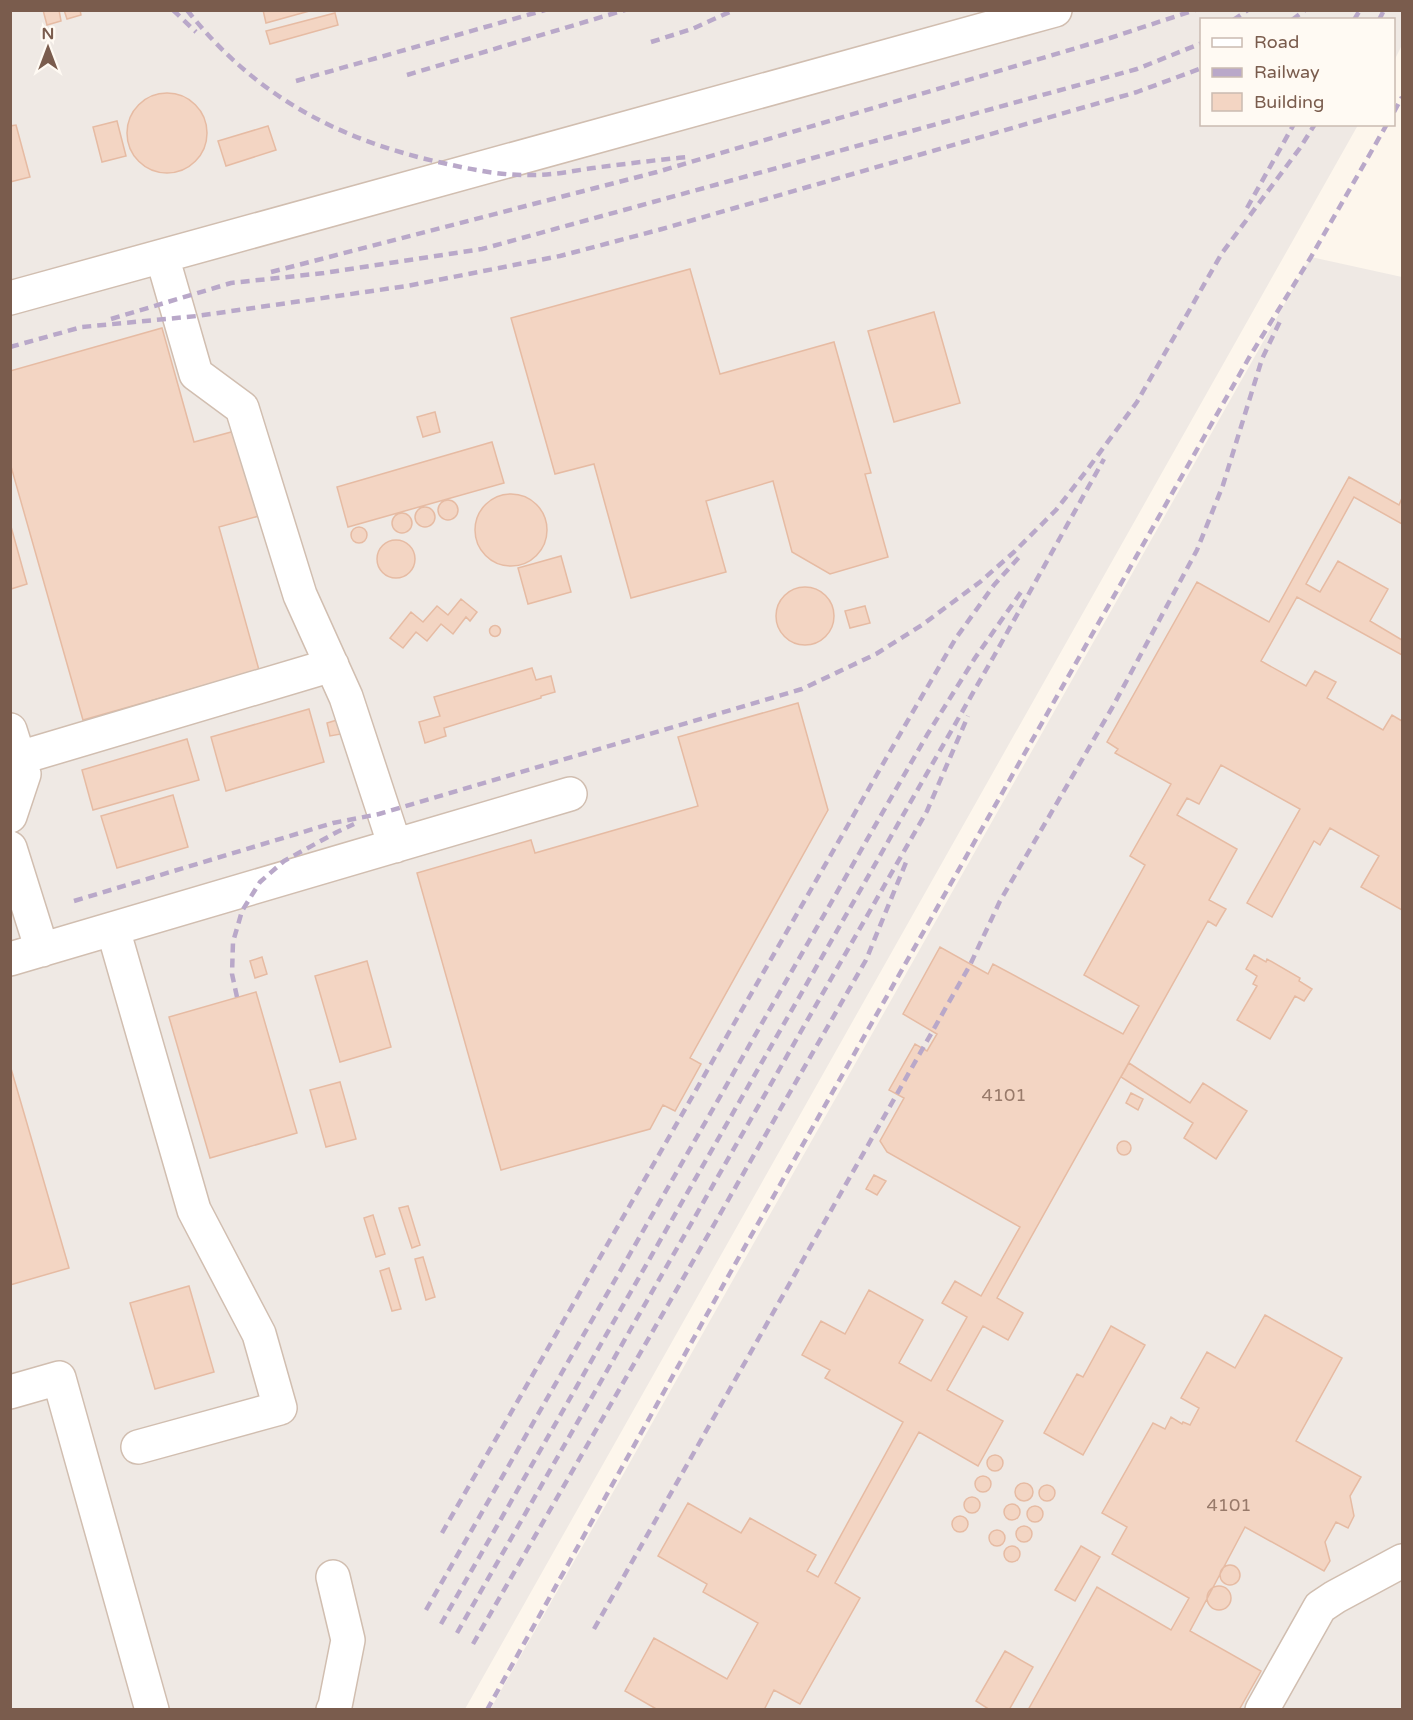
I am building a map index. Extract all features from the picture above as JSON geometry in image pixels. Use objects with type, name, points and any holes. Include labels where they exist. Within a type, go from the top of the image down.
[{"type":"lane","points":[[10,298],[1055,10]]},
{"type":"lane","points":[[162,256],[196,374],[242,408],[300,595],[346,697],[395,846]]},
{"type":"lane","points":[[10,816],[24,774],[15,744],[332,665]]},
{"type":"lane","points":[[10,959],[570,794]]},
{"type":"lane","points":[[10,848],[42,950]]},
{"type":"lane","points":[[113,929],[194,1210],[259,1334],[280,1408],[138,1447]]},
{"type":"lane","points":[[10,1392],[59,1378],[152,1710]]},
{"type":"lane","points":[[1262,1710],[1320,1607],[1402,1561]]},
{"type":"lane","points":[[333,1577],[348,1640],[333,1710]]},
{"type":"shaded area","points":[[11,11],[1402,11],[1402,45],[1395,59],[1395,18],[1200,18],[1200,126],[1357,126],[465,1709],[11,1710]]},
{"type":"shaded area","points":[[1311,257],[1402,277],[1402,1709],[490,1710]]},
{"type":"building","points":[[43,10],[59,10],[61,21],[47,25]]},
{"type":"building","points":[[64,10],[80,10],[81,15],[67,19]]},
{"type":"building","points":[[263,10],[313,10],[266,23]]},
{"type":"building","points":[[335,13],[338,25],[270,44],[266,31]]},
{"type":"building","points":[[167,93],[182,96],[195,105],[204,118],[207,133],[204,148],[195,161],[182,170],[167,173],[152,170],[139,161],[130,148],[127,133],[130,118],[139,105],[152,96]]},
{"type":"building","points":[[117,121],[126,156],[102,162],[93,127]]},
{"type":"building","points":[[16,125],[30,177],[10,182],[10,126]]},
{"type":"building","points":[[268,126],[276,150],[226,166],[218,141]]},
{"type":"building","points":[[690,269],[720,374],[834,342],[871,473],[865,474],[888,557],[830,574],[792,552],[773,481],[706,501],[726,572],[631,598],[594,464],[555,474],[511,318]]},
{"type":"building","points":[[934,312],[960,403],[894,422],[868,331]]},
{"type":"building","points":[[162,328],[194,442],[235,431],[259,516],[219,527],[259,670],[83,720],[10,463],[10,371]]},
{"type":"building","points":[[435,412],[440,432],[423,437],[417,417]]},
{"type":"building","points":[[492,442],[504,483],[348,527],[337,487]]},
{"type":"building","points":[[1349,477],[1399,505],[1402,498],[1402,524],[1354,497],[1306,584],[1320,592],[1338,561],[1388,589],[1370,621],[1402,640],[1402,655],[1297,597],[1261,661],[1306,686],[1315,671],[1336,682],[1327,698],[1383,730],[1392,715],[1402,721],[1402,910],[1361,887],[1379,856],[1330,828],[1320,845],[1314,841],[1272,917],[1247,903],[1300,809],[1221,765],[1199,804],[1187,798],[1177,815],[1237,849],[1209,900],[1226,909],[1216,926],[1208,921],[997,1298],[1023,1313],[1008,1340],[983,1326],[947,1390],[1003,1421],[978,1466],[919,1432],[835,1583],[860,1598],[800,1704],[774,1690],[764,1710],[658,1710],[625,1691],[654,1638],[727,1679],[758,1623],[703,1592],[707,1584],[658,1556],[688,1503],[741,1533],[750,1518],[816,1555],[807,1571],[818,1577],[903,1422],[825,1378],[830,1370],[802,1355],[821,1321],[845,1334],[869,1290],[923,1320],[899,1363],[931,1381],[967,1317],[942,1303],[955,1281],[981,1296],[1020,1227],[887,1152],[880,1141],[904,1098],[889,1090],[915,1044],[927,1051],[937,1034],[903,1014],[940,947],[988,974],[993,964],[1123,1034],[1139,1006],[1084,975],[1145,865],[1130,856],[1171,784],[1115,753],[1118,749],[1107,742],[1197,582],[1269,622]]},
{"type":"building","points":[[511,494],[531,500],[541,510],[547,530],[541,550],[531,560],[511,566],[491,560],[481,550],[475,530],[481,510],[491,500]]},
{"type":"building","points":[[444,500],[452,500],[458,506],[458,514],[452,520],[444,520],[438,514],[438,506]]},
{"type":"building","points":[[421,507],[429,507],[435,513],[435,521],[429,527],[421,527],[415,521],[415,513]]},
{"type":"building","points":[[398,513],[406,513],[412,519],[412,527],[406,533],[398,533],[392,527],[392,519]]},
{"type":"building","points":[[10,523],[27,584],[11,589],[10,587]]},
{"type":"building","points":[[356,527],[362,527],[367,535],[365,541],[356,543],[351,538],[351,532]]},
{"type":"building","points":[[396,540],[403,541],[409,546],[414,552],[414,566],[409,572],[403,577],[396,578],[389,577],[383,572],[378,566],[377,559],[378,552],[383,546],[389,541]]},
{"type":"building","points":[[561,556],[571,592],[528,604],[518,568]]},
{"type":"building","points":[[805,587],[816,589],[826,595],[832,605],[834,616],[832,627],[826,637],[816,643],[805,645],[794,643],[784,637],[778,627],[776,616],[778,605],[784,595],[794,589]]},
{"type":"building","points":[[461,599],[477,612],[470,621],[466,617],[453,634],[441,624],[427,641],[416,632],[403,648],[390,638],[411,612],[423,622],[437,606],[448,615]]},
{"type":"building","points":[[865,606],[870,623],[850,628],[845,611]]},
{"type":"building","points":[[495,626],[499,627],[499,635],[495,636],[491,635],[490,631],[491,627]]},
{"type":"building","points":[[532,668],[536,680],[551,676],[555,692],[444,728],[446,736],[425,743],[419,722],[440,716],[434,697]]},
{"type":"building","points":[[798,703],[828,810],[690,1058],[701,1064],[675,1111],[663,1105],[650,1129],[501,1170],[417,873],[531,840],[535,853],[698,806],[678,737]]},
{"type":"building","points":[[309,709],[324,762],[226,791],[211,737]]},
{"type":"building","points":[[337,720],[341,734],[330,736],[327,723]]},
{"type":"building","points":[[187,739],[199,780],[93,810],[82,770]]},
{"type":"building","points":[[173,795],[188,847],[117,868],[101,816]]},
{"type":"building","points":[[1254,955],[1266,962],[1267,959],[1300,978],[1299,981],[1312,989],[1304,1001],[1295,996],[1270,1039],[1237,1020],[1257,986],[1253,984],[1257,976],[1246,969]]},
{"type":"building","points":[[262,957],[267,974],[255,978],[250,961]]},
{"type":"building","points":[[367,961],[391,1047],[340,1062],[315,976]]},
{"type":"building","points":[[256,992],[297,1133],[210,1158],[169,1017]]},
{"type":"building","points":[[1129,1063],[1190,1103],[1203,1083],[1247,1111],[1216,1159],[1184,1138],[1193,1123],[1121,1077]]},
{"type":"building","points":[[10,1065],[69,1268],[10,1285]]},
{"type":"building","points":[[340,1082],[356,1139],[326,1147],[310,1090]]},
{"type":"building","points":[[1131,1093],[1143,1099],[1138,1110],[1126,1103]]},
{"type":"building","points":[[1121,1141],[1127,1141],[1131,1148],[1127,1155],[1121,1155],[1117,1151],[1117,1145]]},
{"type":"building","points":[[874,1175],[886,1181],[877,1195],[866,1189]]},
{"type":"building","points":[[408,1206],[420,1245],[412,1248],[399,1208]]},
{"type":"building","points":[[373,1215],[385,1254],[376,1257],[364,1218]]},
{"type":"building","points":[[423,1257],[435,1297],[426,1300],[415,1259]]},
{"type":"building","points":[[389,1268],[401,1309],[392,1311],[380,1271]]},
{"type":"building","points":[[189,1286],[214,1372],[155,1389],[130,1303]]},
{"type":"building","points":[[1265,1315],[1342,1358],[1296,1441],[1361,1477],[1350,1496],[1354,1516],[1348,1528],[1336,1522],[1325,1542],[1330,1561],[1324,1571],[1245,1527],[1190,1631],[1261,1671],[1239,1710],[1028,1710],[1097,1587],[1171,1630],[1189,1598],[1112,1554],[1127,1527],[1102,1513],[1153,1423],[1165,1429],[1171,1417],[1182,1424],[1183,1422],[1190,1425],[1199,1408],[1181,1398],[1207,1352],[1235,1368]]},
{"type":"building","points":[[1111,1326],[1145,1345],[1083,1455],[1044,1433],[1077,1374],[1083,1377]]},
{"type":"building","points":[[995,1455],[1001,1457],[1003,1463],[1001,1469],[995,1471],[989,1469],[987,1463],[989,1457]]},
{"type":"building","points":[[983,1476],[989,1478],[991,1484],[989,1490],[983,1492],[977,1490],[975,1484],[977,1478]]},
{"type":"building","points":[[1024,1483],[1030,1486],[1033,1492],[1030,1498],[1024,1501],[1018,1498],[1015,1492],[1018,1486]]},
{"type":"building","points":[[1047,1485],[1055,1493],[1047,1501],[1039,1493]]},
{"type":"building","points":[[972,1497],[978,1499],[980,1505],[978,1511],[972,1513],[966,1511],[964,1505],[966,1499]]},
{"type":"building","points":[[1009,1504],[1015,1504],[1020,1512],[1018,1518],[1009,1520],[1004,1515],[1004,1509]]},
{"type":"building","points":[[1035,1506],[1041,1508],[1043,1514],[1041,1520],[1035,1522],[1029,1520],[1027,1514],[1029,1508]]},
{"type":"building","points":[[957,1516],[963,1516],[968,1524],[966,1530],[957,1532],[952,1527],[952,1521]]},
{"type":"building","points":[[1024,1526],[1030,1528],[1032,1534],[1030,1540],[1024,1542],[1018,1540],[1016,1534],[1018,1528]]},
{"type":"building","points":[[997,1530],[1005,1538],[997,1546],[989,1538]]},
{"type":"building","points":[[1009,1546],[1015,1546],[1020,1554],[1018,1560],[1009,1562],[1004,1557],[1004,1551]]},
{"type":"building","points":[[1081,1546],[1100,1557],[1075,1601],[1055,1590]]},
{"type":"building","points":[[1226,1565],[1234,1565],[1240,1571],[1240,1579],[1234,1585],[1226,1585],[1220,1579],[1220,1571]]},
{"type":"building","points":[[1219,1586],[1227,1590],[1231,1598],[1227,1606],[1219,1610],[1211,1606],[1207,1598],[1211,1590]]},
{"type":"building","points":[[1005,1651],[1033,1667],[1009,1710],[990,1710],[976,1701]]},
{"type":"railway","points":[[173,10],[196,32]]},
{"type":"railway","points":[[187,10],[241,67],[270,90],[334,127],[405,153],[477,170],[523,175],[556,174],[688,157]]},
{"type":"railway","points":[[296,81],[545,10]]},
{"type":"railway","points":[[407,75],[625,10]]},
{"type":"railway","points":[[651,42],[692,29],[734,10]]},
{"type":"railway","points":[[271,272],[657,172],[1110,38],[1195,10]]},
{"type":"railway","points":[[1236,18],[1248,10]]},
{"type":"railway","points":[[1295,18],[1305,10]]},
{"type":"railway","points":[[1355,18],[1360,10]]},
{"type":"railway","points":[[1380,18],[1384,10]]},
{"type":"railway","points":[[111,319],[231,283],[324,273],[482,249],[1137,69],[1200,44]]},
{"type":"railway","points":[[10,347],[82,327],[197,316],[407,286],[560,256],[662,229],[1137,92],[1200,69]]},
{"type":"railway","points":[[1395,110],[1402,97]]},
{"type":"railway","points":[[1247,208],[1293,126]]},
{"type":"railway","points":[[74,901],[333,823],[379,814],[802,689],[876,654],[922,625],[980,582],[1056,510],[1137,402],[1222,253],[1314,126]]},
{"type":"railway","points":[[487,1710],[730,1273],[1250,356],[1311,257],[1386,126]]},
{"type":"railway","points":[[594,1629],[970,965],[1000,901],[1112,708],[1197,550],[1223,485],[1262,359],[1282,317]]},
{"type":"railway","points":[[441,1624],[994,656],[1104,459]]},
{"type":"railway","points":[[442,1533],[956,638],[994,585],[1021,555]]},
{"type":"railway","points":[[426,1610],[927,735],[975,658],[1021,592]]},
{"type":"railway","points":[[457,1633],[927,811],[968,716]]},
{"type":"railway","points":[[237,997],[232,974],[233,942],[242,911],[260,882],[284,861],[354,824]]},
{"type":"railway","points":[[473,1644],[866,960],[907,860]]}]
